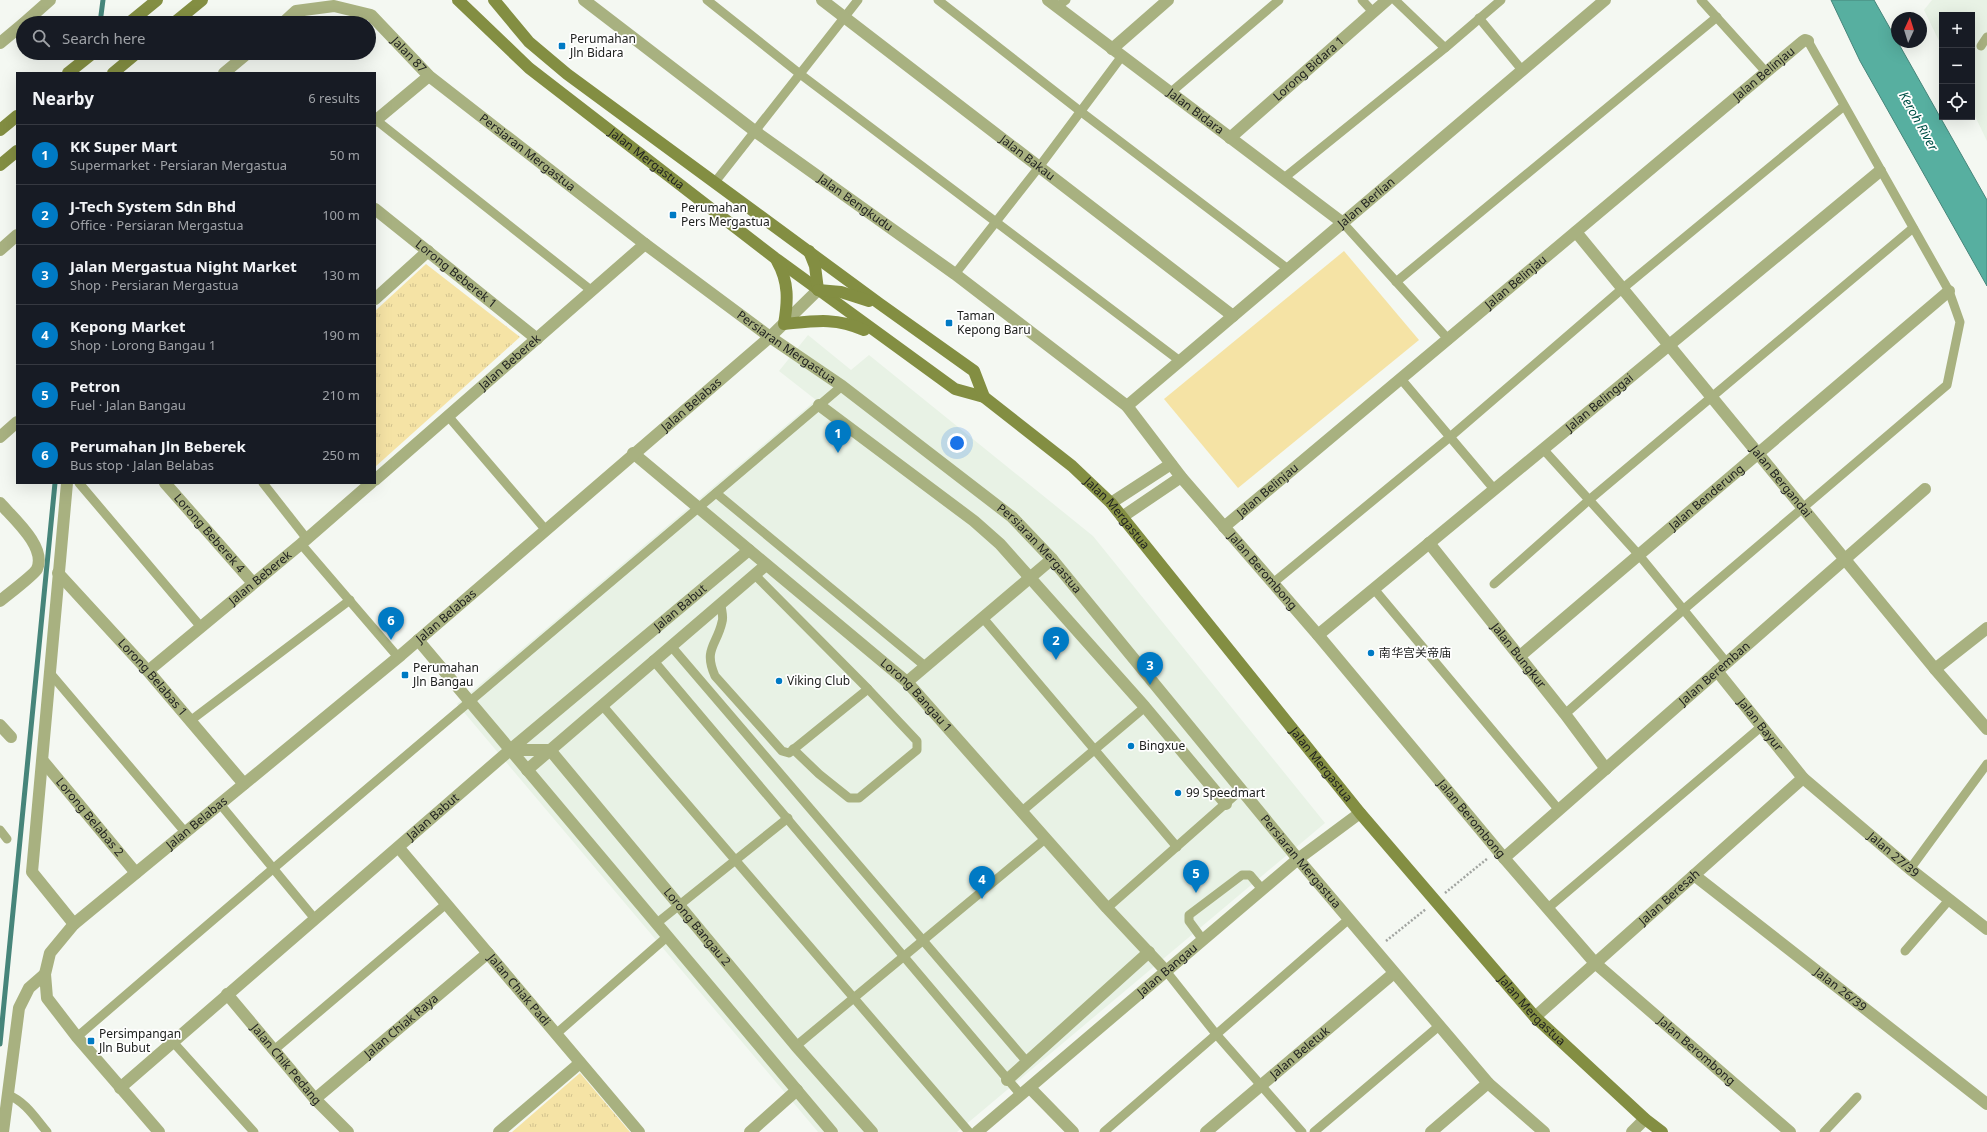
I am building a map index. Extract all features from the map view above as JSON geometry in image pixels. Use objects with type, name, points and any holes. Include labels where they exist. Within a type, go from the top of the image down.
[{"type":"main road","points":[[138,16],[157,0]]},
{"type":"main road","points":[[183,16],[202,0]]},
{"type":"main road","name":"Jalan Mergastua","points":[[458,0],[529,68],[775,258],[882,338],[955,389],[984,397],[1072,466],[1111,503],[1360,813],[1535,1017],[1645,1119],[1662,1132]]},
{"type":"main road","name":"Jalan Mergastua","points":[[494,0],[529,42],[567,74],[880,304],[974,371],[984,397]]},
{"type":"main road","points":[[69,72],[84,60]]},
{"type":"main road","points":[[114,72],[129,60]]},
{"type":"main road","points":[[0,130],[16,117]]},
{"type":"main road","points":[[0,165],[16,152]]},
{"type":"main road","points":[[809,251],[815,266],[818,290],[841,292],[880,304]]},
{"type":"main road","points":[[775,258],[785,280],[787,292],[787,306],[784,324],[834,320],[850,324],[882,338]]},
{"type":"street","points":[[31,16],[50,0]]},
{"type":"street","name":"Jalan Bengkudu","points":[[584,0],[756,132],[955,274],[1127,406]]},
{"type":"street","name":"Jalan Bakau","points":[[822,0],[1233,316]]},
{"type":"street","points":[[1112,49],[1168,0]]},
{"type":"street","name":"Lorong Bidara 1","points":[[1230,138],[1387,0]]},
{"type":"street","name":"Jalan Berlian","points":[[1127,406],[1605,0]]},
{"type":"street","name":"Jalan Bidara","points":[[1057,2],[1112,49],[1343,223]]},
{"type":"street","name":"Jalan 87","points":[[291,16],[296,11],[334,6],[372,16]]},
{"type":"street","name":"Jalan 87","points":[[376,20],[429,76]]},
{"type":"street","points":[[0,44],[16,29]]},
{"type":"street","name":"Jalan Belinjau","points":[[1224,527],[1449,340],[1802,42],[1805,40],[1808,41]]},
{"type":"street","points":[[225,72],[240,60]]},
{"type":"street","points":[[376,121],[429,76]]},
{"type":"street","name":"Persiaran Mergastua","points":[[429,76],[646,244],[770,337],[842,386],[1012,517],[1052,559],[1298,859],[1488,1083],[1540,1131]]},
{"type":"street","name":"Jalan Belinggai","points":[[1318,634],[1880,171]]},
{"type":"street","name":"Lorong Beberek 1","points":[[376,210],[537,339]]},
{"type":"street","name":"Jalan Bergandai","points":[[1576,232],[1935,669],[1987,729]]},
{"type":"street","points":[[0,250],[16,236]]},
{"type":"street","name":"Jalan Beberek","points":[[376,479],[646,244]]},
{"type":"street","points":[[376,298],[428,251]]},
{"type":"street","name":"Jalan Belabas","points":[[159,1132],[77,1037],[47,998],[45,974],[50,953],[74,924],[418,640],[633,453],[770,337],[818,290]]},
{"type":"street","name":"Jalan Benderung","points":[[1520,656],[1949,291]]},
{"type":"street","name":"Persiaran Mergastua","points":[[819,405],[974,521],[1000,544],[1031,577],[1145,707],[1226,804]]},
{"type":"street","name":"Jalan Berombong","points":[[1127,406],[1181,477],[1318,634],[1504,858],[1595,963],[1790,1132]]},
{"type":"street","points":[[0,436],[16,423]]},
{"type":"street","name":"Lorong Bangau 1","points":[[633,453],[906,682],[1107,908],[1166,971]]},
{"type":"street","points":[[1111,503],[1171,464]]},
{"type":"street","points":[[1122,517],[1181,477]]},
{"type":"street","points":[[67,484],[32,872],[74,924]]},
{"type":"street","name":"Lorong Beberek 4","points":[[166,484],[254,583]]},
{"type":"street","name":"Jalan Beberek","points":[[148,671],[304,541],[365,485]]},
{"type":"street","name":"Jalan Beremban","points":[[1504,858],[1926,489]]},
{"type":"street","points":[[0,503],[36,545],[39,556],[37,569],[0,601]]},
{"type":"street","name":"Jalan Bungkur","points":[[1429,543],[1520,656],[1606,769]]},
{"type":"street","name":"Jalan Babut","points":[[120,1088],[227,994],[399,848],[510,750],[749,550]]},
{"type":"street","points":[[906,682],[1052,559]]},
{"type":"street","name":"Jalan Babut","points":[[527,770],[653,660],[766,565]]},
{"type":"street","name":"Lorong Belabas 1","points":[[58,574],[148,671],[244,784]]},
{"type":"street","points":[[1935,669],[1987,628]]},
{"type":"street","points":[[418,640],[832,1132]]},
{"type":"street","name":"Jalan Bayur","points":[[1717,671],[1803,778]]},
{"type":"street","points":[[0,725],[11,737]]},
{"type":"street","points":[[510,750],[550,750]]},
{"type":"street","name":"Lorong Bangau 2","points":[[550,750],[796,1046],[872,1132]]},
{"type":"street","name":"Lorong Belabas 2","points":[[42,761],[136,873]]},
{"type":"street","name":"Jalan 27/39","points":[[1803,778],[1910,869],[1987,929]]},
{"type":"street","name":"Jalan Beresah","points":[[1535,1017],[1803,778]]},
{"type":"street","name":"Jalan Bangau","points":[[977,1132],[1298,859],[1360,813]]},
{"type":"street","name":"Jalan Chiak Padi","points":[[399,848],[639,1132]]},
{"type":"street","name":"Jalan 26/39","points":[[1694,875],[1987,1104]]},
{"type":"street","points":[[1007,1080],[1149,952]]},
{"type":"street","name":"Jalan Chiak Raya","points":[[315,1099],[488,953]]},
{"type":"street","name":"Jalan Beletuk","points":[[1206,1132],[1394,973]]},
{"type":"street","points":[[3,1132],[20,1008],[29,988],[45,974]]},
{"type":"street","name":"Jalan Chik Pedang","points":[[227,994],[315,1099],[348,1132]]},
{"type":"street","points":[[499,1132],[580,1063]]},
{"type":"street","points":[[1431,1132],[1488,1083]]},
{"type":"street","points":[[750,1132],[797,1090]]},
{"type":"street","points":[[1025,1092],[1073,1132]]},
{"type":"street","points":[[1632,1132],[1645,1119]]},
{"type":"lane","points":[[707,0],[800,74],[1180,361]]},
{"type":"lane","points":[[715,182],[756,132],[858,0]]},
{"type":"lane","points":[[938,0],[1080,111],[1288,269]]},
{"type":"lane","points":[[1170,93],[1279,0]]},
{"type":"lane","points":[[1362,0],[1373,12]]},
{"type":"lane","points":[[1395,0],[1445,48]]},
{"type":"lane","points":[[1284,178],[1445,48],[1501,0]]},
{"type":"lane","points":[[1701,0],[1766,72]]},
{"type":"lane","points":[[1396,282],[1717,17]]},
{"type":"lane","points":[[1479,18],[1522,70]]},
{"type":"lane","points":[[1981,46],[1987,37]]},
{"type":"lane","points":[[1565,714],[1683,610],[1947,385],[1960,322],[1949,291],[1808,41]]},
{"type":"lane","points":[[955,274],[1039,167],[1122,56]]},
{"type":"lane","points":[[1273,583],[1450,437],[1622,289],[1844,106]]},
{"type":"lane","points":[[376,121],[592,291]]},
{"type":"lane","points":[[1343,223],[1449,340]]},
{"type":"lane","points":[[1494,584],[1589,500],[1913,228]]},
{"type":"lane","points":[[1401,379],[1494,489]]},
{"type":"lane","points":[[77,1037],[469,700],[699,508],[842,386]]},
{"type":"lane","points":[[448,416],[546,529]]},
{"type":"lane","points":[[1543,449],[1639,555],[1727,663]]},
{"type":"lane","points":[[80,484],[201,627]]},
{"type":"lane","points":[[264,484],[304,541],[350,600],[398,657]]},
{"type":"lane","points":[[716,493],[925,666]]},
{"type":"lane","points":[[755,575],[868,689],[917,741],[918,746],[916,750],[859,798],[849,798],[819,774],[794,749]]},
{"type":"lane","points":[[1374,589],[1559,810]]},
{"type":"lane","points":[[190,721],[350,600]]},
{"type":"lane","points":[[721,604],[723,621],[712,646],[710,664],[715,676],[782,752],[789,753],[868,689]]},
{"type":"lane","points":[[983,618],[1177,847]]},
{"type":"lane","points":[[670,646],[1027,1062]]},
{"type":"lane","points":[[653,660],[788,818],[903,958],[1007,1080],[1025,1092]]},
{"type":"lane","points":[[50,673],[185,832]]},
{"type":"lane","points":[[602,705],[736,860],[853,999],[969,1132]]},
{"type":"lane","points":[[1021,812],[1145,707]]},
{"type":"lane","points":[[1548,908],[1762,726]]},
{"type":"lane","points":[[1910,869],[1987,764]]},
{"type":"lane","points":[[1107,908],[1242,789]]},
{"type":"lane","points":[[220,804],[315,919]]},
{"type":"lane","points":[[657,923],[788,818]]},
{"type":"lane","points":[[0,830],[7,839]]},
{"type":"lane","points":[[796,1046],[1045,839]]},
{"type":"lane","points":[[1203,940],[1189,921],[1189,915],[1242,875],[1250,875],[1262,889]]},
{"type":"lane","points":[[1905,951],[1949,900]]},
{"type":"lane","points":[[274,1050],[446,904]]},
{"type":"lane","points":[[1104,1132],[1349,919]]},
{"type":"lane","points":[[556,1034],[668,936]]},
{"type":"lane","points":[[1166,971],[1216,1034],[1302,1132]]},
{"type":"lane","points":[[1314,1132],[1439,1026]]},
{"type":"lane","points":[[173,1042],[254,1132]]},
{"type":"lane","points":[[8,1095],[19,1101],[27,1108],[47,1132]]},
{"type":"lane","points":[[1824,1132],[1857,1097]]},
{"type":"shaded area","points":[[1932,0],[1987,0],[1987,141],[1975,116],[1975,12],[1939,12],[1939,41],[1927,16],[1927,12],[1924,10]]},
{"type":"shaded area","points":[[808,335],[851,370],[869,355],[1093,536],[1325,823],[957,1132],[818,1132],[457,704],[816,400],[779,371]]},
{"type":"green space","points":[[1344,251],[1419,340],[1238,488],[1164,399]]},
{"type":"green space","points":[[426,264],[520,337],[376,466],[376,310]]},
{"type":"green space","points":[[580,1073],[630,1132],[512,1132]]},
{"type":"water","name":"Keroh River","points":[[1831,0],[1874,0],[1891,30],[1891,48],[1901,48],[1939,115],[1939,120],[1942,120],[1987,200],[1987,286],[1860,61]]},
{"type":"waterway","points":[[101,16],[103,0]]},
{"type":"waterway","points":[[0,1044],[55,484]]},
{"type":"place","name":"Perumahan Jln Bidara","points":[[562,46]]},
{"type":"place","name":"Perumahan Pers Mergastua","points":[[673,215]]},
{"type":"place","name":"Taman Kepong Baru","points":[[949,323]]},
{"type":"place","name":"KK Super Mart","points":[[838,453]]},
{"type":"place","name":"Perumahan Jln Beberek","points":[[391,640]]},
{"type":"place","name":"南华宫关帝庙","points":[[1371,653]]},
{"type":"place","name":"J-Tech System Sdn Bhd","points":[[1056,660]]},
{"type":"place","name":"Perumahan Jln Bangau","points":[[405,675]]},
{"type":"place","name":"Viking Club","points":[[779,681]]},
{"type":"place","name":"Jalan Mergastua Night Market","points":[[1150,685]]},
{"type":"place","name":"Bingxue","points":[[1131,746]]},
{"type":"place","name":"99 Speedmart","points":[[1178,793]]},
{"type":"place","name":"Petron","points":[[1196,893]]},
{"type":"place","name":"Kepong Market","points":[[982,899]]},
{"type":"place","name":"Persimpangan Jln Bubut","points":[[91,1041]]}]
